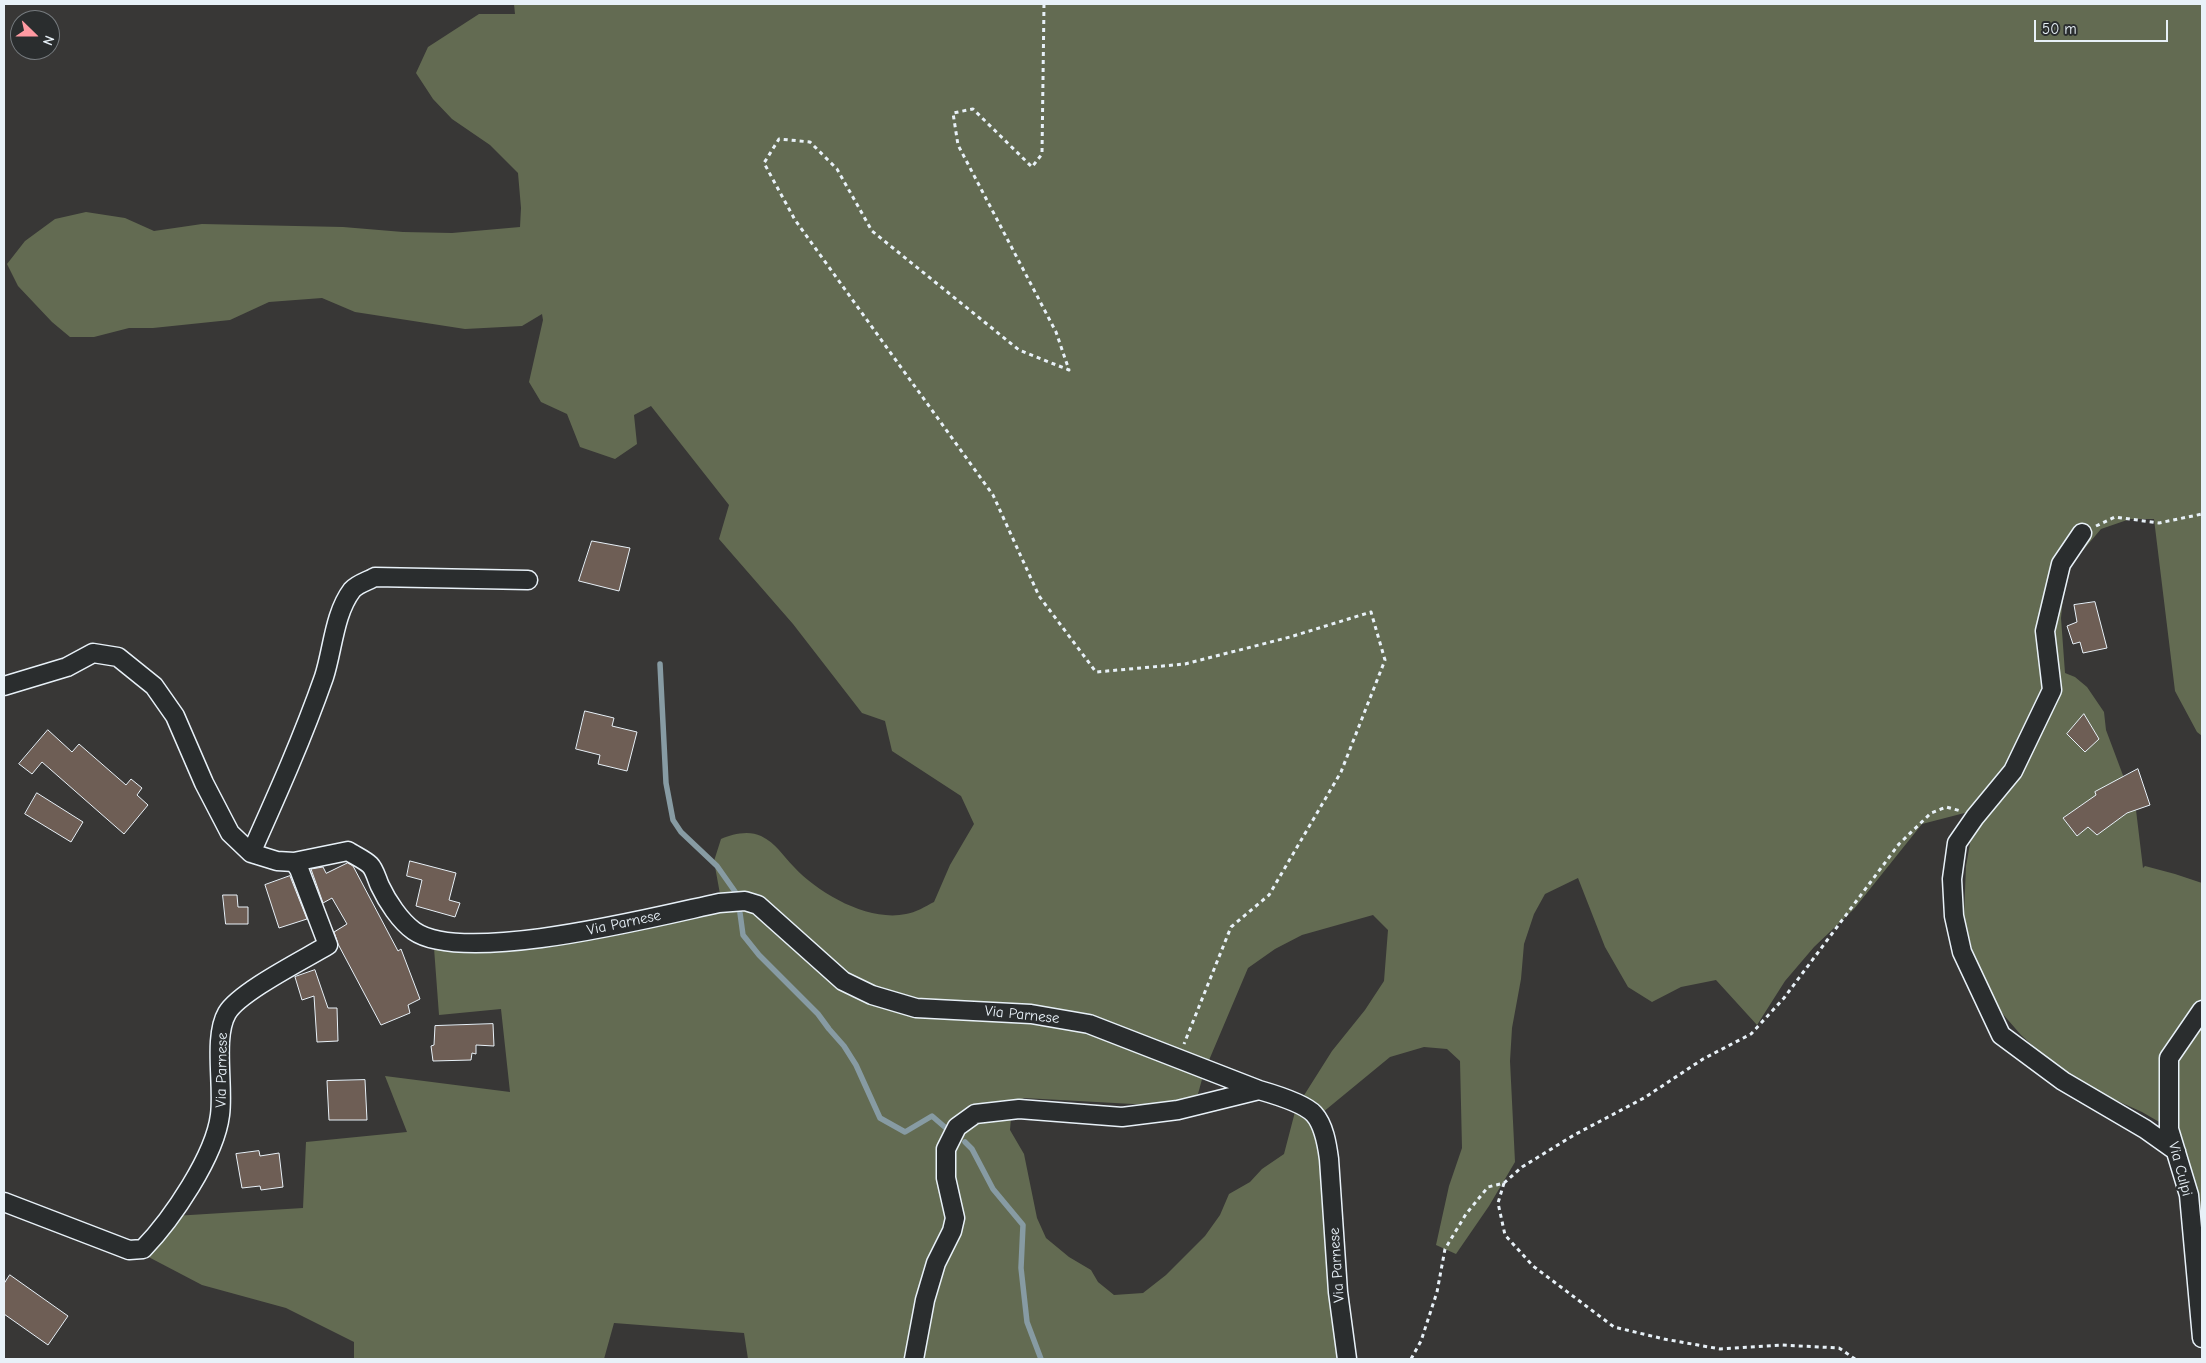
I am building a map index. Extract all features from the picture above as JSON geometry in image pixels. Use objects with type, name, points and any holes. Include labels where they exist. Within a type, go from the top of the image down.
[{"type":"street","points":[[2082,533],[2061,564],[2045,631],[2052,690],[2013,770],[1975,817],[1958,843],[1952,879],[1954,916],[1962,952],[2001,1035],[2063,1081],[2145,1128],[2176,1151]]},
{"type":"street","points":[[251,853],[309,719],[330,658],[340,613],[353,589],[375,577],[528,580]]},
{"type":"street","points":[[4,686],[67,667],[93,653],[118,657],[154,686],[169,708],[230,833],[251,853],[278,861],[294,862]]},
{"type":"street","name":"Via Parnese","points":[[4,1202],[129,1250],[143,1249],[159,1233],[186,1192],[213,1144],[220,1115],[221,1030],[227,1013],[238,999],[328,945],[303,878],[294,862],[348,851],[370,865],[381,889],[395,910],[414,931],[431,939],[464,944],[552,938],[719,902],[744,901],[758,905],[843,981],[872,996],[916,1008],[1031,1014],[1089,1024],[1259,1090],[1287,1099],[1314,1114],[1326,1137],[1330,1158],[1338,1292],[1347,1359]]},
{"type":"street","name":"Via Culpi","points":[[2202,1010],[2168,1058],[2169,1128],[2189,1195],[2202,1338]]},
{"type":"street","points":[[914,1359],[936,1262],[952,1231],[955,1218],[946,1178],[946,1149],[956,1128],[974,1114],[1019,1109],[1122,1116],[1178,1110],[1259,1090]]},
{"type":"path","points":[[1044,4],[1042,154],[1032,167],[973,109],[953,113],[958,146],[1056,332],[1068,370],[1019,350],[872,230],[837,169],[810,142],[779,139],[764,163],[795,220],[993,495],[1039,596],[1096,672],[1185,664],[1290,638],[1370,612],[1385,660],[1341,772],[1269,895],[1231,927],[1199,1011],[1178,1058]]},
{"type":"path","points":[[2082,533],[2115,517],[2159,523],[2202,514]]},
{"type":"path","points":[[1410,1359],[1421,1341],[1437,1292],[1445,1250],[1466,1214],[1488,1187],[1504,1183],[1522,1167],[1574,1135],[1644,1098],[1703,1059],[1751,1034],[1784,998],[1900,844],[1931,813],[1946,807],[1975,817]]},
{"type":"path","points":[[1504,1183],[1498,1203],[1505,1235],[1534,1266],[1614,1327],[1664,1339],[1720,1349],[1781,1345],[1839,1348],[1855,1359]]},
{"type":"green space","points":[[514,4],[2202,4],[2202,736],[2197,732],[2175,691],[2154,519],[2130,519],[2101,529],[2073,562],[2064,587],[2061,618],[2065,673],[2075,677],[2087,687],[2104,712],[2106,730],[2136,810],[2143,868],[2145,866],[2202,883],[2202,1219],[2197,1219],[2180,1134],[2142,1112],[2071,1080],[2021,1035],[1982,990],[1964,916],[1966,866],[1976,810],[1922,824],[1854,909],[1814,947],[1785,981],[1757,1025],[1716,980],[1681,987],[1652,1002],[1628,987],[1605,947],[1578,878],[1545,894],[1534,914],[1524,944],[1521,979],[1512,1028],[1510,1061],[1515,1162],[1489,1206],[1456,1254],[1436,1245],[1449,1186],[1462,1148],[1460,1061],[1447,1049],[1424,1047],[1390,1057],[1311,1122],[1328,1153],[1351,1359],[748,1359],[744,1333],[614,1323],[604,1359],[354,1359],[354,1342],[286,1308],[202,1285],[139,1252],[174,1216],[303,1208],[306,1142],[407,1132],[385,1076],[510,1092],[501,1009],[439,1015],[434,948],[473,952],[516,948],[722,905],[714,861],[721,839],[741,833],[756,834],[766,839],[804,877],[846,904],[876,914],[909,913],[934,902],[950,865],[974,824],[961,796],[892,751],[885,721],[862,713],[793,624],[719,539],[729,505],[651,406],[634,415],[637,444],[615,459],[580,447],[567,414],[541,402],[529,382],[543,320],[542,314],[522,326],[465,329],[355,312],[322,298],[269,302],[230,320],[153,328],[129,328],[94,337],[70,337],[52,322],[18,286],[7,264],[25,241],[55,219],[86,212],[125,218],[154,231],[202,224],[343,227],[403,232],[452,233],[520,227],[521,208],[518,173],[490,145],[452,119],[433,99],[416,73],[428,47],[479,14],[515,14]],"holes":[[[1373,915],[1388,930],[1384,981],[1365,1010],[1332,1051],[1296,1108],[1284,1154],[1262,1169],[1250,1182],[1229,1194],[1220,1215],[1205,1236],[1166,1275],[1143,1293],[1114,1295],[1098,1282],[1091,1270],[1069,1257],[1046,1238],[1037,1218],[1024,1154],[1010,1130],[1012,1105],[1024,1098],[1169,1106],[1198,1094],[1204,1072],[1248,968],[1275,949],[1302,935]]]},
{"type":"building","points":[[592,541],[630,548],[619,591],[579,581]]},
{"type":"building","points":[[2095,602],[2107,648],[2083,653],[2080,642],[2073,644],[2067,626],[2077,622],[2074,605]]},
{"type":"building","points":[[585,711],[614,718],[612,726],[637,732],[627,771],[598,764],[600,755],[576,749]]},
{"type":"building","points":[[2084,714],[2099,739],[2085,752],[2067,734]]},
{"type":"building","points":[[48,730],[72,752],[79,744],[126,785],[131,779],[142,788],[137,795],[148,805],[124,834],[42,762],[32,774],[19,764]]},
{"type":"building","points":[[2138,769],[2150,805],[2127,813],[2097,835],[2088,827],[2077,836],[2063,818],[2096,795],[2095,792]]},
{"type":"building","points":[[37,793],[83,822],[71,842],[25,814]]},
{"type":"building","points":[[410,861],[456,873],[449,900],[460,903],[455,917],[416,906],[422,880],[407,876]]},
{"type":"building","points":[[348,863],[353,866],[398,951],[401,949],[420,999],[408,1005],[410,1013],[381,1025],[338,944],[334,932],[347,924],[332,898],[323,903],[311,869],[323,867],[326,873]]},
{"type":"building","points":[[290,876],[307,919],[279,928],[265,885]]},
{"type":"building","points":[[223,895],[237,895],[238,907],[248,907],[248,924],[226,924]]},
{"type":"building","points":[[315,970],[328,1008],[337,1008],[338,1041],[317,1042],[314,996],[302,1000],[295,977]]},
{"type":"building","points":[[493,1024],[494,1046],[476,1045],[476,1054],[472,1053],[471,1060],[433,1061],[431,1046],[434,1045],[435,1026]]},
{"type":"building","points":[[365,1080],[367,1120],[329,1120],[327,1081]]},
{"type":"building","points":[[259,1151],[260,1156],[279,1153],[283,1187],[261,1190],[260,1186],[242,1188],[236,1154]]},
{"type":"building","points":[[10,1275],[68,1316],[48,1345],[4,1314],[4,1284]]},
{"type":"waterway","points":[[660,664],[666,783],[673,820],[681,832],[717,866],[736,893]]},
{"type":"waterway","points":[[740,913],[743,935],[759,955],[818,1014],[844,1046],[856,1065],[880,1118],[905,1132],[932,1116],[947,1129]]},
{"type":"waterway","points":[[965,1142],[972,1149],[993,1189],[1023,1225],[1021,1268],[1027,1322],[1041,1359]]}]
